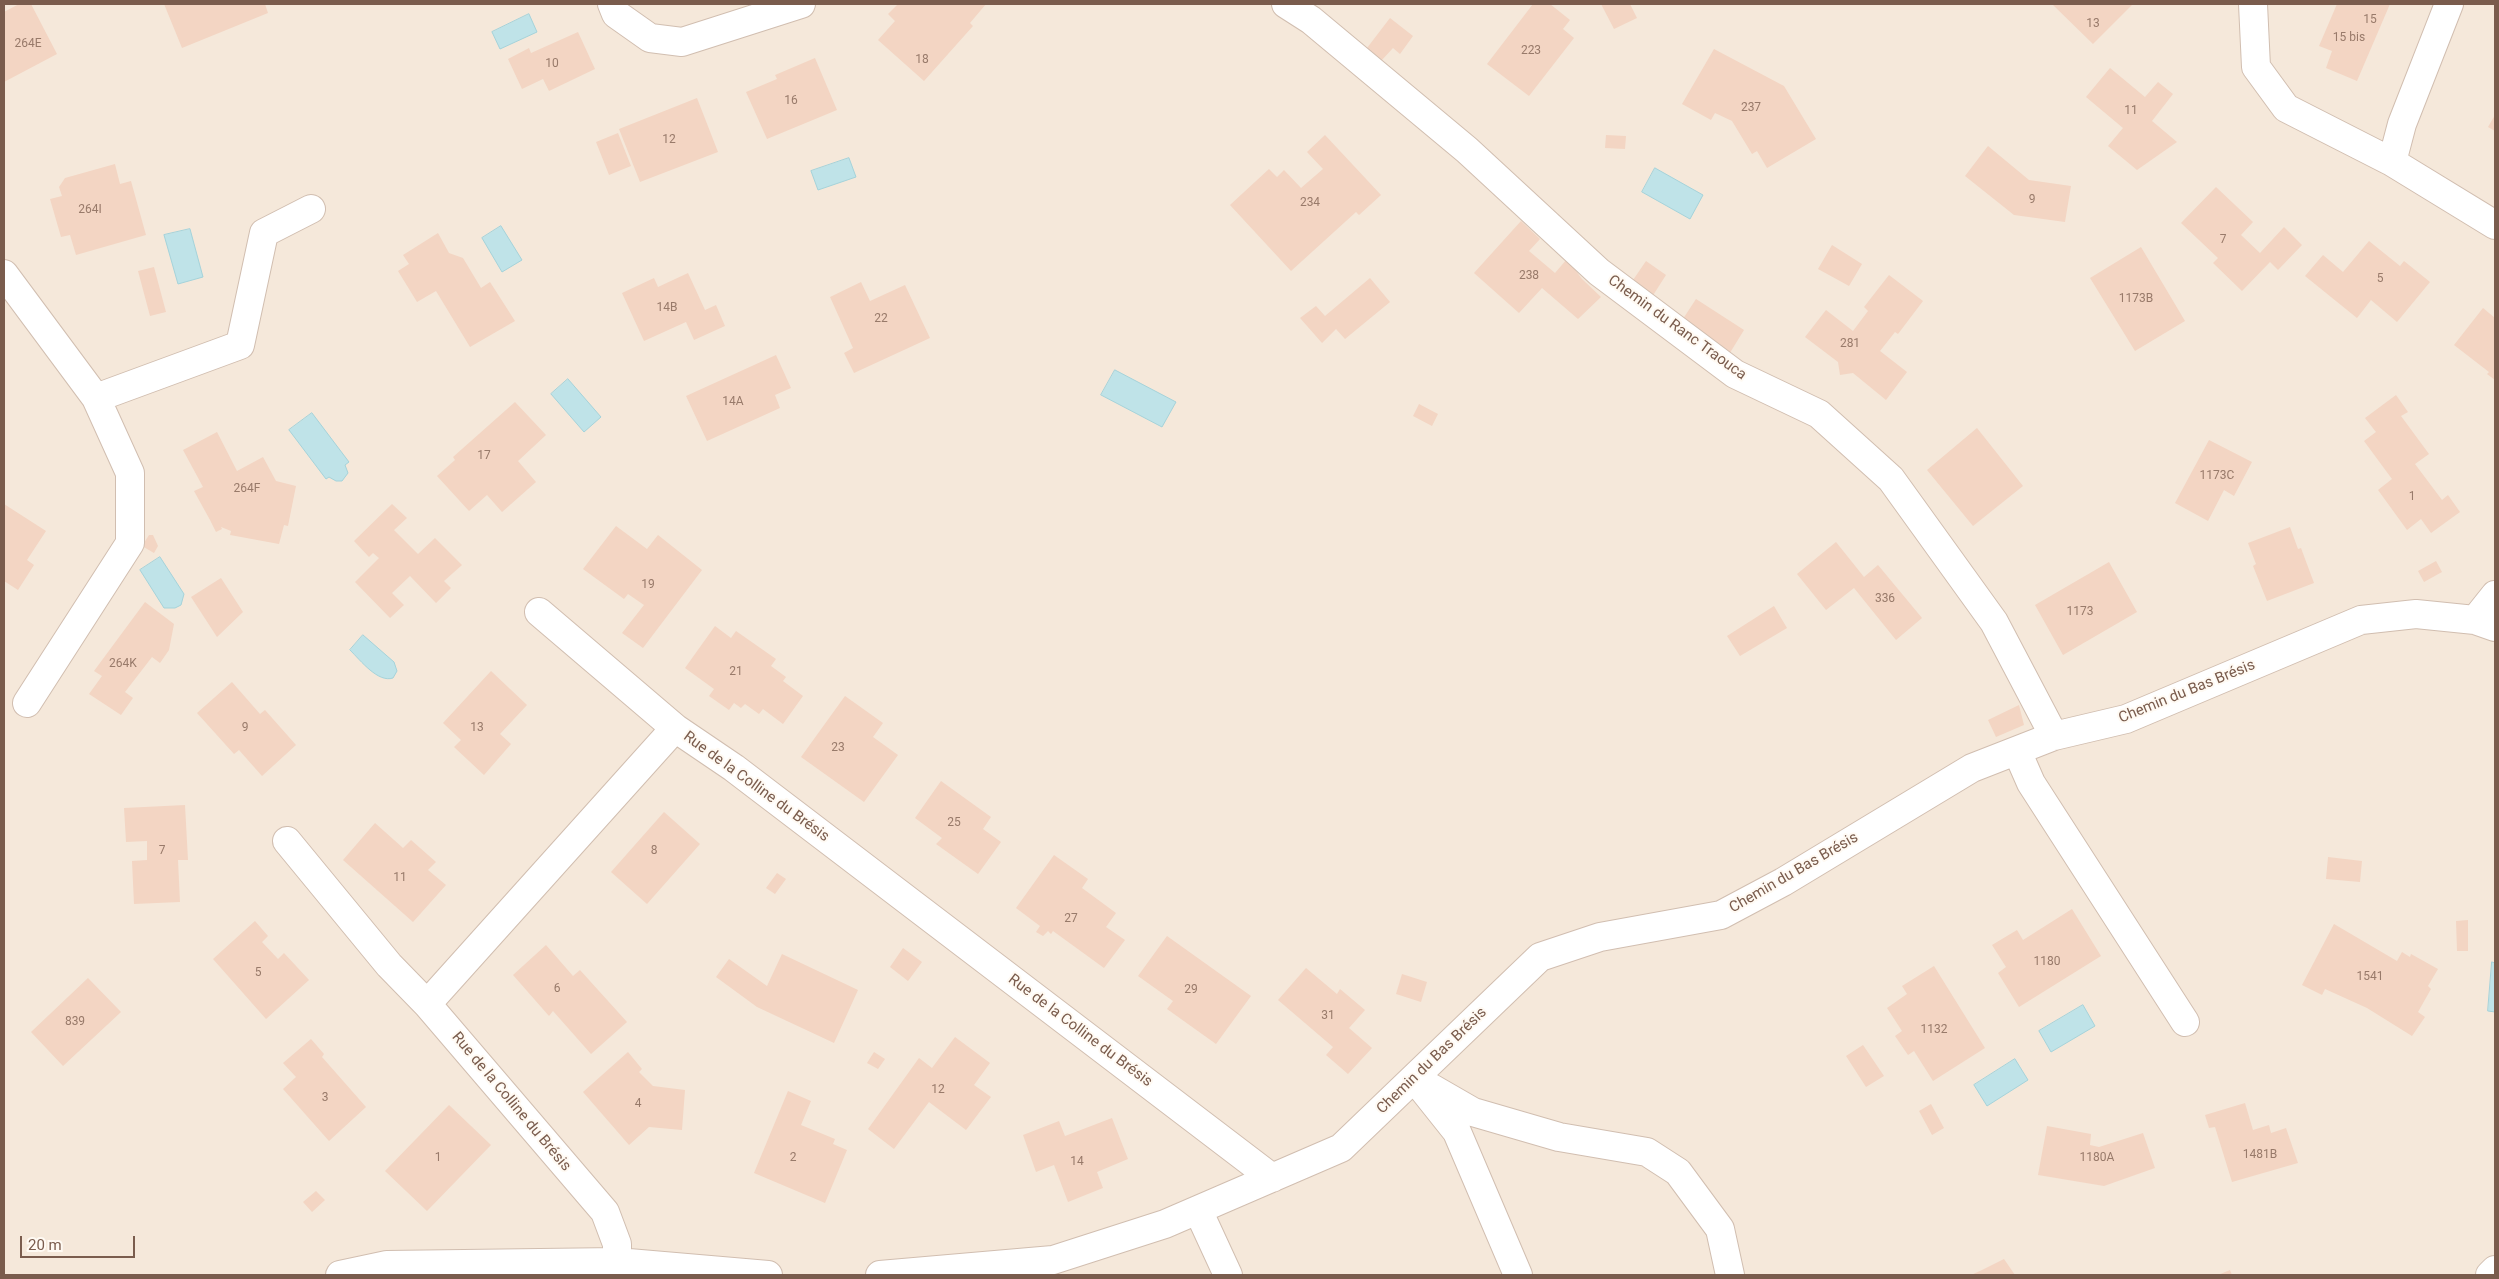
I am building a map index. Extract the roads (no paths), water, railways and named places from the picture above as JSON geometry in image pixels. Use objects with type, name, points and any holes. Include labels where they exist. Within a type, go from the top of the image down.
[{"type":"street","points":[[612,4],[616,14],[650,38],[682,42],[801,4]]},
{"type":"street","name":"Chemin du Ranc Traouca","points":[[1286,4],[1311,20],[1467,150],[1599,272],[1735,374],[1819,414],[1891,480],[1994,622],[2054,736]]},
{"type":"street","points":[[2253,4],[2256,67],[2286,108],[2392,162],[2495,226]]},
{"type":"street","points":[[2392,162],[2402,124],[2450,4]]},
{"type":"street","points":[[96,398],[240,345],[264,233],[311,209]]},
{"type":"street","points":[[4,274],[96,398],[130,473],[130,543],[27,703]]},
{"type":"street","points":[[2485,623],[2495,595]]},
{"type":"street","points":[[538,612],[675,728]]},
{"type":"street","name":"Chemin du Bas Brésis","points":[[880,1275],[1054,1260],[1165,1224],[1341,1148],[1540,957],[1600,936],[1721,915],[1783,882],[1972,768],[2054,736],[2126,719],[2361,620],[2416,614],[2485,623]]},
{"type":"street","name":"Rue de la Colline du Brésis","points":[[617,1262],[617,1244],[605,1212],[427,1004],[675,728],[734,768],[1272,1178]]},
{"type":"street","points":[[2017,751],[2031,783],[2185,1022]]},
{"type":"street","points":[[287,841],[389,965],[427,1004]]},
{"type":"street","points":[[1414,1078],[1457,1132],[1518,1275]]},
{"type":"street","points":[[1414,1078],[1474,1112],[1558,1137],[1647,1152],[1678,1172],[1720,1229],[1730,1275]]},
{"type":"street","points":[[1198,1210],[1228,1275]]},
{"type":"street","points":[[340,1275],[387,1265],[617,1262],[768,1275]]},
{"type":"street","points":[[2490,1275],[2495,1270]]},
{"type":"water","points":[[529,14],[537,32],[500,49],[492,32]]},
{"type":"water","points":[[849,158],[856,177],[818,190],[811,171]]},
{"type":"water","points":[[1655,168],[1703,195],[1690,219],[1642,192]]},
{"type":"water","points":[[501,226],[522,260],[502,272],[482,238]]},
{"type":"water","points":[[190,229],[203,277],[178,284],[164,235]]},
{"type":"water","points":[[1115,370],[1176,402],[1162,427],[1101,395]]},
{"type":"water","points":[[568,379],[601,417],[584,432],[551,394]]},
{"type":"water","points":[[312,413],[349,462],[345,465],[348,473],[342,481],[336,481],[329,477],[326,479],[289,430]]},
{"type":"water","points":[[160,557],[184,594],[181,605],[175,608],[164,608],[140,570]]},
{"type":"water","points":[[363,635],[394,662],[397,671],[393,678],[387,679],[376,674],[364,665],[350,650]]},
{"type":"water","points":[[2492,962],[2495,963],[2495,1012],[2488,1011]]},
{"type":"water","points":[[2083,1005],[2095,1026],[2051,1052],[2039,1031]]},
{"type":"water","points":[[2015,1059],[2028,1080],[1987,1106],[1974,1085]]}]
